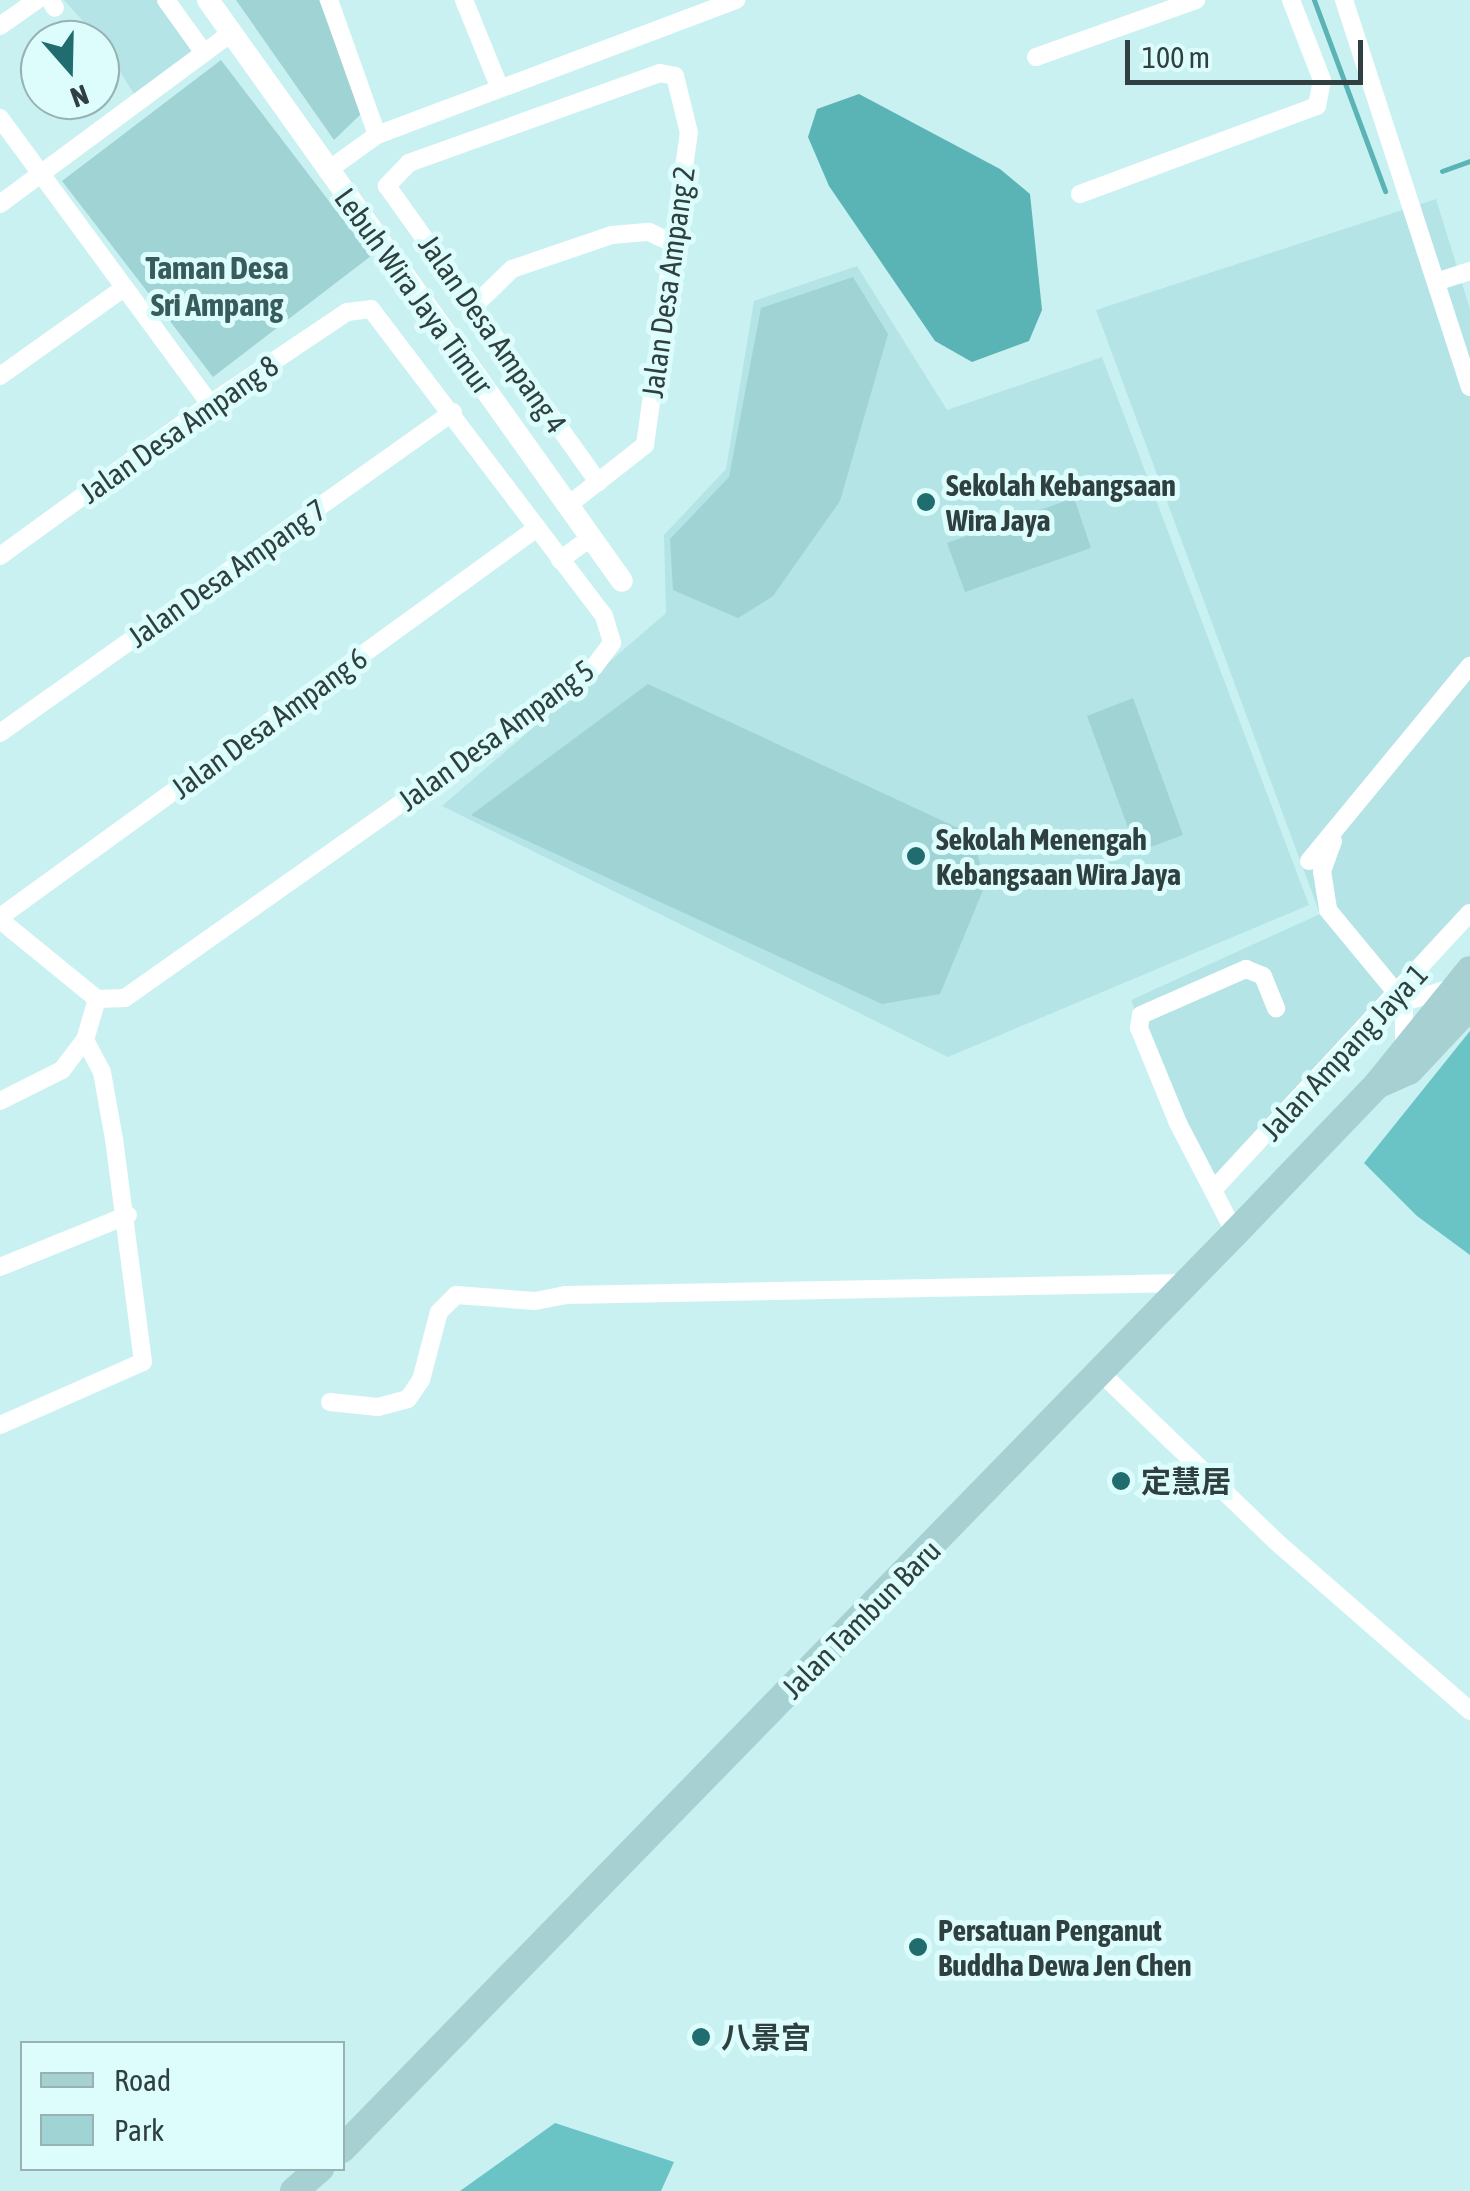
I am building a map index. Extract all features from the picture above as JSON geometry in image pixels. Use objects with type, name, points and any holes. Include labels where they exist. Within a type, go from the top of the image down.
[{"type":"main road","name":"Jalan Tambun Baru","points":[[345,2146],[1236,1233],[1376,1086],[1404,1047],[1467,986]]},
{"type":"main road","name":"Jalan Tambun Baru","points":[[1376,1086],[1409,1071],[1467,986]]},
{"type":"main road","points":[[294,2191],[317,2171]]},
{"type":"street","points":[[0,26],[37,0]]},
{"type":"street","points":[[166,0],[204,52]]},
{"type":"street","name":"Lebuh Wira Jaya Timur","points":[[208,0],[622,581]]},
{"type":"street","points":[[329,0],[378,135]]},
{"type":"street","points":[[464,0],[499,86]]},
{"type":"street","points":[[327,171],[378,135],[499,86],[737,0]]},
{"type":"street","points":[[1036,56],[1196,0]]},
{"type":"street","points":[[1080,194],[1306,115],[1322,94],[1322,80],[1291,0]]},
{"type":"street","points":[[1344,0],[1440,281],[1470,387]]},
{"type":"street","points":[[0,204],[230,33]]},
{"type":"street","name":"Jalan Desa Ampang 2","points":[[388,186],[408,162],[660,73],[675,76],[685,104],[689,133],[646,445],[568,506]]},
{"type":"street","points":[[0,118],[121,290],[210,404]]},
{"type":"street","name":"Jalan Desa Ampang 4","points":[[388,186],[598,482]]},
{"type":"street","points":[[474,306],[512,269],[612,235],[649,232],[673,243]]},
{"type":"street","points":[[1440,281],[1470,271]]},
{"type":"street","points":[[0,376],[121,290]]},
{"type":"street","name":"Jalan Desa Ampang 8","points":[[0,556],[210,404],[361,308]]},
{"type":"street","name":"Jalan Desa Ampang 5","points":[[97,999],[125,998],[606,656],[612,642],[604,616],[454,412],[383,318],[361,308]]},
{"type":"street","name":"Jalan Desa Ampang 7","points":[[0,733],[454,412]]},
{"type":"street","name":"Jalan Desa Ampang 6","points":[[0,919],[537,528]]},
{"type":"street","points":[[560,560],[590,538]]},
{"type":"street","points":[[1309,860],[1334,836],[1470,666]]},
{"type":"street","points":[[1334,836],[1322,871],[1328,910],[1402,999],[1404,1047]]},
{"type":"street","name":"Jalan Ampang Jaya 1","points":[[1214,1188],[1402,999],[1470,913]]},
{"type":"street","points":[[0,919],[97,999],[85,1040],[46,1084],[0,1101]]},
{"type":"street","points":[[1236,1233],[1178,1123],[1140,1028],[1149,1011],[1246,968],[1263,976],[1276,1008]]},
{"type":"street","points":[[1402,999],[1467,986]]},
{"type":"street","points":[[0,1425],[143,1362],[128,1215],[102,1072],[85,1040]]},
{"type":"street","points":[[0,1267],[128,1215]]},
{"type":"street","points":[[330,1402],[378,1407],[408,1398],[421,1380],[439,1312],[456,1295],[535,1301],[565,1295],[1184,1283]]},
{"type":"street","points":[[1099,1371],[1280,1545],[1470,1710]]},
{"type":"shaded area","points":[[64,0],[167,0],[206,53],[139,102],[120,72],[120,20],[82,20]]},
{"type":"shaded area","points":[[859,94],[1000,169],[1030,194],[1042,310],[1029,341],[972,362],[935,341],[829,186],[808,137],[817,109]]},
{"type":"shaded area","points":[[1436,199],[1470,309],[1470,910],[1213,1197],[1131,1000],[1320,914],[1096,310]]},
{"type":"shaded area","name":"Sekolah Menengah Kebangsaan Wira Jaya","points":[[857,266],[947,410],[1102,357],[1309,905],[948,1057],[442,806],[666,613],[664,535],[726,469],[754,301]]},
{"type":"shaded area","points":[[1470,1031],[1470,1255],[1417,1216],[1364,1163]]},
{"type":"shaded area","points":[[555,2123],[674,2162],[661,2191],[460,2191]]},
{"type":"green space","points":[[236,0],[319,0],[363,112],[334,140]]},
{"type":"green space","points":[[221,60],[371,256],[213,377],[62,181]]},
{"type":"green space","points":[[853,277],[888,334],[840,501],[773,596],[738,618],[673,590],[670,539],[729,477],[761,308]]},
{"type":"green space","points":[[1074,498],[1091,548],[965,592],[947,543]]},
{"type":"green space","points":[[648,684],[971,834],[986,883],[940,994],[882,1004],[471,815]]},
{"type":"green space","points":[[1133,698],[1183,835],[1137,852],[1087,716]]},
{"type":"waterway","points":[[1314,0],[1385,191]]},
{"type":"waterway","points":[[1442,171],[1470,161]]},
{"type":"place","name":"Sekolah Kebangsaan Wira Jaya","points":[[926,502]]},
{"type":"place","name":"Sekolah Menengah Kebangsaan Wira Jaya","points":[[916,856]]},
{"type":"place","name":"定慧居","points":[[1121,1481]]},
{"type":"place","name":"Persatuan Penganut Buddha Dewa Jen Chen","points":[[918,1947]]},
{"type":"place","name":"八景宫","points":[[701,2037]]},
{"type":"district","name":"Taman Desa Sri Ampang","points":[[217,288]]}]
